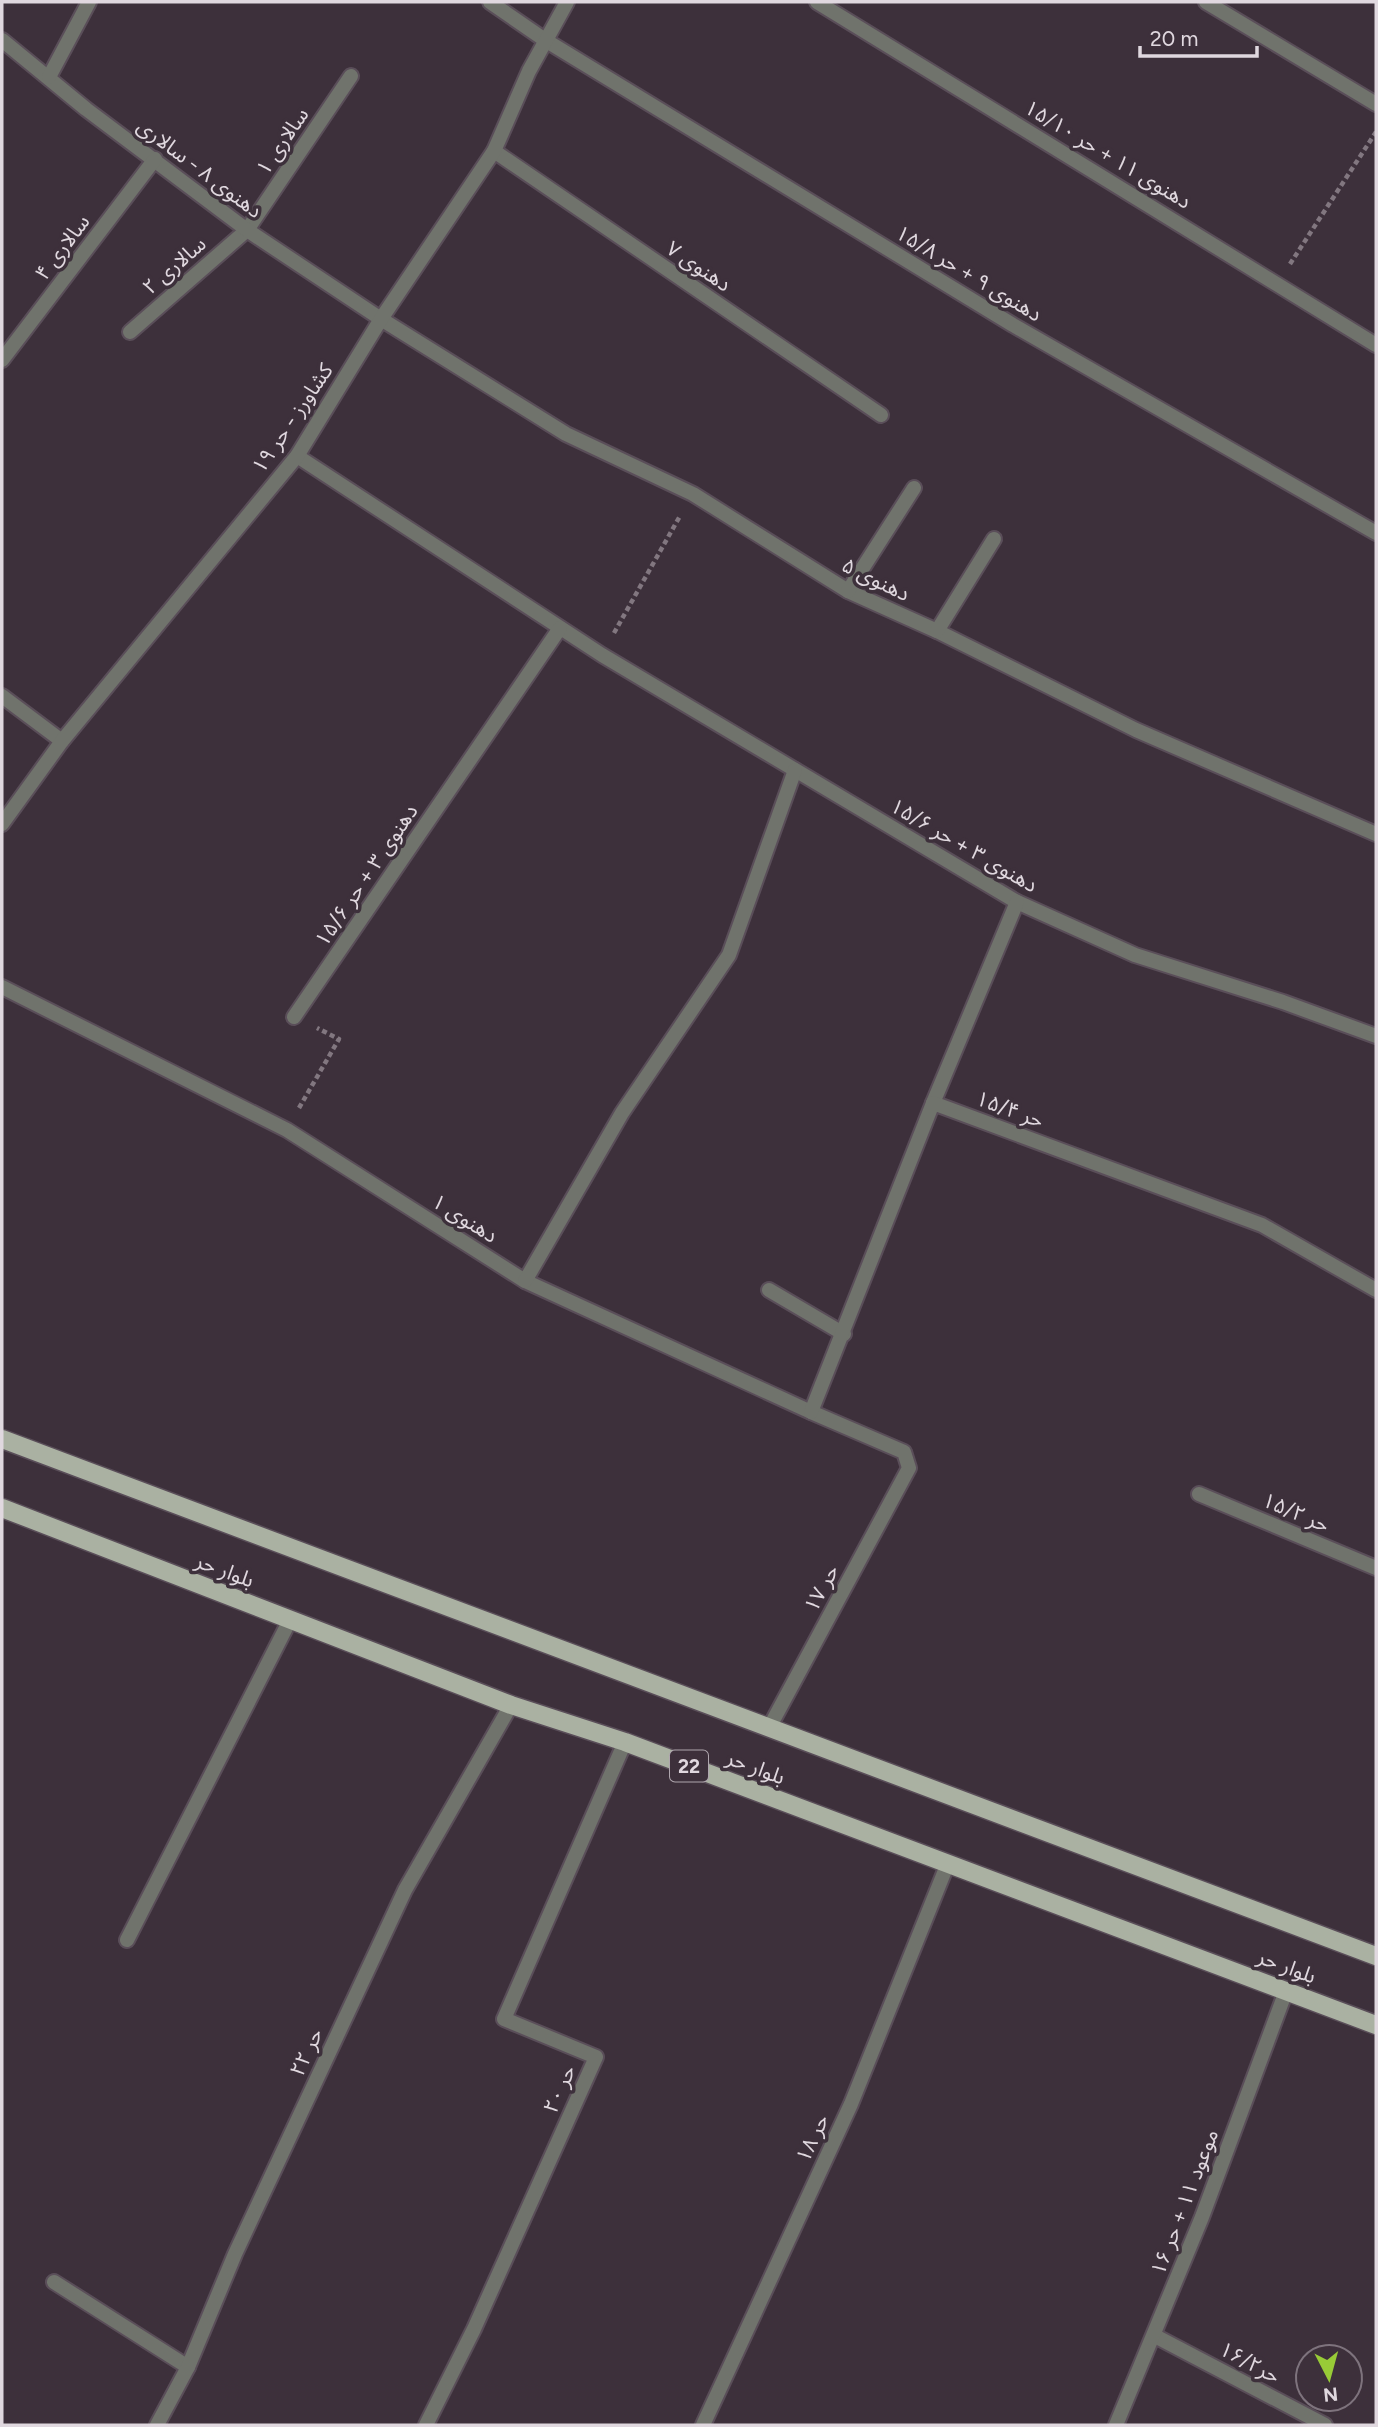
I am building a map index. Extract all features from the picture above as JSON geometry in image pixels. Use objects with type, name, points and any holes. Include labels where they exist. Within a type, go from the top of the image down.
[{"type":"main road","name":"بلوار حر","points":[[2,1439],[1376,1956]]},
{"type":"main road","name":"بلوار حر","points":[[2,1508],[511,1705],[625,1742],[1376,2025]]},
{"type":"street","points":[[49,77],[89,2]]},
{"type":"street","name":"دهنوی ۹ + حر ۱۵/۸","points":[[490,2],[545,40],[1013,325],[1376,533]]},
{"type":"street","name":"کشاورز - حر ۱۹","points":[[2,824],[62,741],[297,456],[381,319],[494,151],[545,40],[567,2]]},
{"type":"street","name":"دهنوی ۱۱ + حر ۱۵/۱۰","points":[[817,2],[1278,282],[1376,345]]},
{"type":"street","points":[[1206,2],[1376,104]]},
{"type":"street","name":"دهنوی ۸ - سالاری","points":[[2,40],[86,109],[247,230],[381,319]]},
{"type":"street","name":"سالاری ۱","points":[[247,230],[351,76]]},
{"type":"street","name":"دهنوی ۷","points":[[494,151],[881,415]]},
{"type":"street","name":"سالاری ۴","points":[[2,360],[155,159]]},
{"type":"street","name":"سالاری ۲","points":[[130,332],[247,230]]},
{"type":"street","name":"دهنوی ۵","points":[[381,319],[566,434],[693,494],[848,591],[937,631],[1136,730],[1376,834]]},
{"type":"street","name":"دهنوی ۳ + حر ۱۵/۶","points":[[297,456],[602,656],[1017,902],[1135,955],[1283,1002],[1376,1036]]},
{"type":"street","points":[[848,591],[914,488]]},
{"type":"street","points":[[937,631],[994,539]]},
{"type":"street","name":"دهنوی ۳ + حر ۱۵/۶","points":[[294,1017],[560,628]]},
{"type":"street","points":[[2,696],[62,741]]},
{"type":"street","points":[[525,1281],[622,1113],[729,955],[795,770]]},
{"type":"street","points":[[811,1412],[933,1103],[1017,902]]},
{"type":"street","name":"دهنوی ۱","points":[[2,987],[287,1130],[525,1281],[904,1452],[909,1468]]},
{"type":"street","name":"حر ۱۵/۴","points":[[933,1103],[1262,1225],[1376,1290]]},
{"type":"street","points":[[768,1290],[844,1334]]},
{"type":"street","name":"حر ۱۷","points":[[769,1728],[909,1468]]},
{"type":"street","name":"حر ۱۵/۲","points":[[1199,1494],[1376,1568]]},
{"type":"street","points":[[127,1940],[290,1620]]},
{"type":"street","name":"حر ۲۲","points":[[158,2425],[188,2367],[235,2254],[405,1890],[511,1705]]},
{"type":"street","name":"حر ۲۰","points":[[426,2425],[474,2329],[596,2057],[504,2019],[625,1742]]},
{"type":"street","name":"حر ۱۸","points":[[703,2425],[851,2104],[948,1863]]},
{"type":"street","name":"موعود ۱۱ + حر ۱۶","points":[[1116,2425],[1155,2336],[1286,1991]]},
{"type":"street","points":[[54,2282],[188,2367]]},
{"type":"street","name":"حر۱۶/۲","points":[[1155,2336],[1325,2425]]},
{"type":"path","points":[[1278,282],[1376,132]]},
{"type":"path","points":[[602,656],[693,494]]},
{"type":"path","points":[[287,1130],[339,1038],[294,1017]]}]
